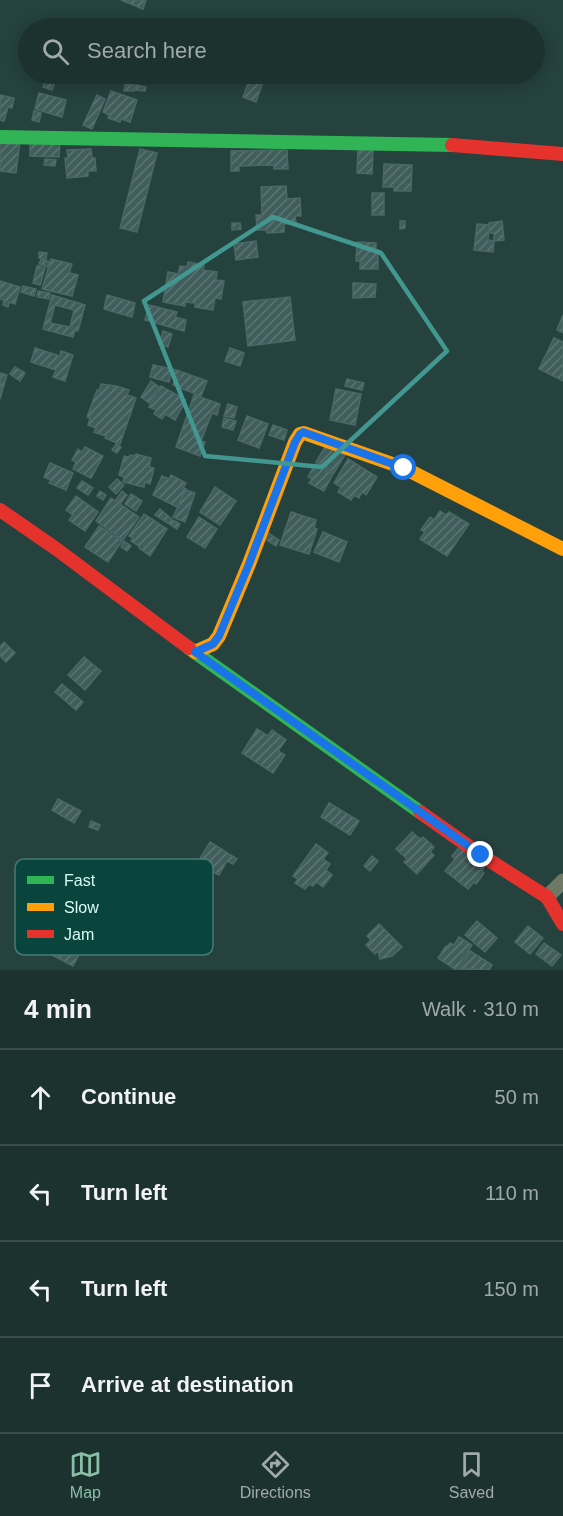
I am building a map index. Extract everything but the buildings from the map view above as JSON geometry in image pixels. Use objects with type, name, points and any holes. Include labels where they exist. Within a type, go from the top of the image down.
[{"type":"street","points":[[0,137],[436,144],[563,154]]},
{"type":"street","points":[[195,652],[213,644],[219,636],[295,442],[303,432],[404,468],[563,549]]},
{"type":"street","points":[[0,510],[481,855],[547,897],[563,924]]},
{"type":"street","points":[[547,897],[563,881]]},
{"type":"highlighted area","points":[[273,217],[381,253],[447,351],[322,467],[205,456],[144,301]]},
{"type":"traffic: fast","points":[[0,137],[452,145]]},
{"type":"traffic: fast","points":[[189,648],[420,812]]},
{"type":"traffic: slow","points":[[195,652],[213,644],[219,636],[300,434],[304,433],[404,468],[563,549]]},
{"type":"traffic: jam","points":[[452,145],[563,154]]},
{"type":"traffic: jam","points":[[0,510],[189,648]]},
{"type":"traffic: jam","points":[[420,812],[481,855],[547,897],[563,924]]},
{"type":"route","points":[[404,468],[303,432],[300,434],[219,636],[213,644],[195,652],[481,855]]}]
